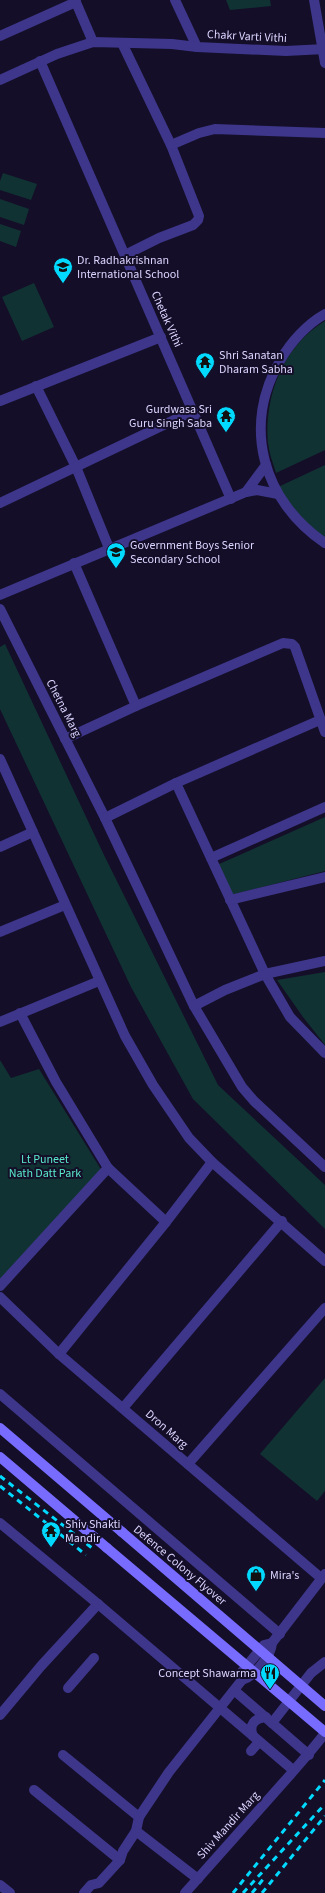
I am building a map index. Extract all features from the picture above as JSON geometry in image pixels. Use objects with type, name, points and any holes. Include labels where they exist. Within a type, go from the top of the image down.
[{"type":"main road","name":"Defence Colony Flyover","points":[[0,1428],[325,1706]]},
{"type":"main road","points":[[0,1457],[325,1732]]},
{"type":"street","name":"Chakr Varti Vithi","points":[[175,0],[197,46],[286,51],[324,49]]},
{"type":"street","points":[[314,0],[324,49],[325,62]]},
{"type":"street","points":[[0,36],[76,1],[93,42]]},
{"type":"street","points":[[0,80],[40,62],[93,42],[197,46]]},
{"type":"street","points":[[122,43],[171,145],[199,216],[198,220],[193,225],[159,238],[125,255]]},
{"type":"street","name":"Chetak Vithi","points":[[40,62],[231,499]]},
{"type":"street","points":[[171,145],[199,133],[215,129],[325,133]]},
{"type":"street","points":[[325,314],[303,331],[287,349],[274,370],[266,393],[261,417],[261,441],[266,465],[278,494],[290,513],[306,529],[325,543]]},
{"type":"street","points":[[0,400],[161,337]]},
{"type":"street","points":[[36,386],[76,467],[109,548]]},
{"type":"street","points":[[0,502],[193,411]]},
{"type":"street","points":[[246,492],[266,465]]},
{"type":"street","points":[[0,595],[109,548],[246,492],[257,490],[278,494]]},
{"type":"street","points":[[74,563],[136,706]]},
{"type":"street","name":"Chetna Marg","points":[[0,609],[105,818],[194,1006],[242,1087],[254,1101],[325,1167]]},
{"type":"street","points":[[65,739],[136,706],[283,643],[292,644],[295,647],[308,680],[325,732]]},
{"type":"street","points":[[105,818],[176,783],[320,720]]},
{"type":"street","points":[[0,759],[33,832],[44,868],[65,904],[125,1036],[153,1085],[189,1138],[212,1162],[282,1221],[325,1261]]},
{"type":"street","points":[[176,783],[265,974],[290,1017],[325,1053]]},
{"type":"street","points":[[211,858],[325,807]]},
{"type":"street","points":[[0,847],[33,832]]},
{"type":"street","points":[[230,900],[325,877]]},
{"type":"street","points":[[0,932],[65,904]]},
{"type":"street","points":[[194,1006],[225,990],[265,974],[325,961]]},
{"type":"street","points":[[0,1022],[99,981]]},
{"type":"street","points":[[20,1014],[56,1082],[108,1168],[166,1222]]},
{"type":"street","points":[[59,1354],[166,1222],[212,1162]]},
{"type":"street","points":[[0,1286],[108,1168]]},
{"type":"street","points":[[123,1408],[282,1221]]},
{"type":"street","name":"Dron Marg","points":[[0,1297],[59,1354],[188,1464],[323,1575]]},
{"type":"street","points":[[188,1464],[325,1308]]},
{"type":"street","points":[[0,1394],[280,1634]]},
{"type":"street","points":[[0,1523],[98,1604],[256,1739],[291,1772]]},
{"type":"street","points":[[84,1893],[91,1885],[99,1883],[120,1860],[123,1851],[136,1832],[139,1817],[169,1772],[235,1691],[242,1680],[248,1678],[271,1651],[272,1643],[323,1575]]},
{"type":"street","points":[[0,1715],[41,1666],[98,1604]]},
{"type":"street","points":[[68,1688],[94,1658]]},
{"type":"street","points":[[269,1720],[311,1673],[325,1662]]},
{"type":"street","points":[[235,1691],[309,1755]]},
{"type":"street","points":[[256,1739],[250,1730],[252,1725],[258,1719],[269,1720]]},
{"type":"street","name":"Shiv Mandir Marg","points":[[185,1893],[291,1772],[309,1755],[325,1732]]},
{"type":"street","points":[[251,1751],[256,1739]]},
{"type":"street","points":[[63,1755],[139,1817]]},
{"type":"street","points":[[34,1790],[120,1860]]},
{"type":"street","points":[[136,1832],[198,1878]]},
{"type":"street","points":[[0,1885],[10,1893]]},
{"type":"green space","points":[[226,0],[270,0],[271,6],[230,10]]},
{"type":"green space","points":[[3,173],[37,184],[31,200],[0,190],[0,181]]},
{"type":"green space","points":[[0,199],[29,209],[24,225],[0,217]]},
{"type":"green space","points":[[0,224],[21,231],[16,247],[0,241]]},
{"type":"green space","points":[[34,283],[54,327],[22,341],[2,297]]},
{"type":"green space","points":[[325,321],[325,450],[276,473],[268,443],[269,408],[273,390],[287,358],[310,331]]},
{"type":"green space","points":[[325,465],[325,538],[311,528],[298,515],[278,487]]},
{"type":"green space","points":[[5,644],[103,853],[218,1085],[325,1185],[325,1229],[193,1099],[131,987],[0,709],[0,647]]},
{"type":"green space","points":[[325,817],[325,871],[231,895],[217,865]]},
{"type":"green space","points":[[325,972],[325,1045],[277,980]]},
{"type":"green space","name":"Lt Puneet Nath Datt Park","points":[[0,1060],[11,1078],[39,1069],[102,1171],[0,1280]]},
{"type":"green space","points":[[325,1378],[325,1491],[317,1501],[260,1454]]},
{"type":"railway","points":[[0,1476],[92,1548]]},
{"type":"railway","points":[[0,1486],[86,1555]]},
{"type":"railway","points":[[233,1893],[325,1780]]},
{"type":"railway","points":[[243,1893],[325,1804]]},
{"type":"railway","points":[[262,1893],[325,1816]]},
{"type":"railway","points":[[252,1893],[265,1877]]},
{"type":"place","name":"Dr. Radhakrishnan International School","points":[[63,284]]},
{"type":"place","name":"Shri Sanatan Dharam Sabha","points":[[205,379]]},
{"type":"place","name":"Gurdwasa Sri Guru Singh Saba","points":[[226,433]]},
{"type":"place","name":"Government Boys Senior Secondary School","points":[[116,569]]},
{"type":"place","name":"Shiv Shakti Mandir","points":[[51,1548]]},
{"type":"place","name":"Mira's","points":[[256,1592]]},
{"type":"place","name":"Concept Shawarma","points":[[270,1690]]}]
